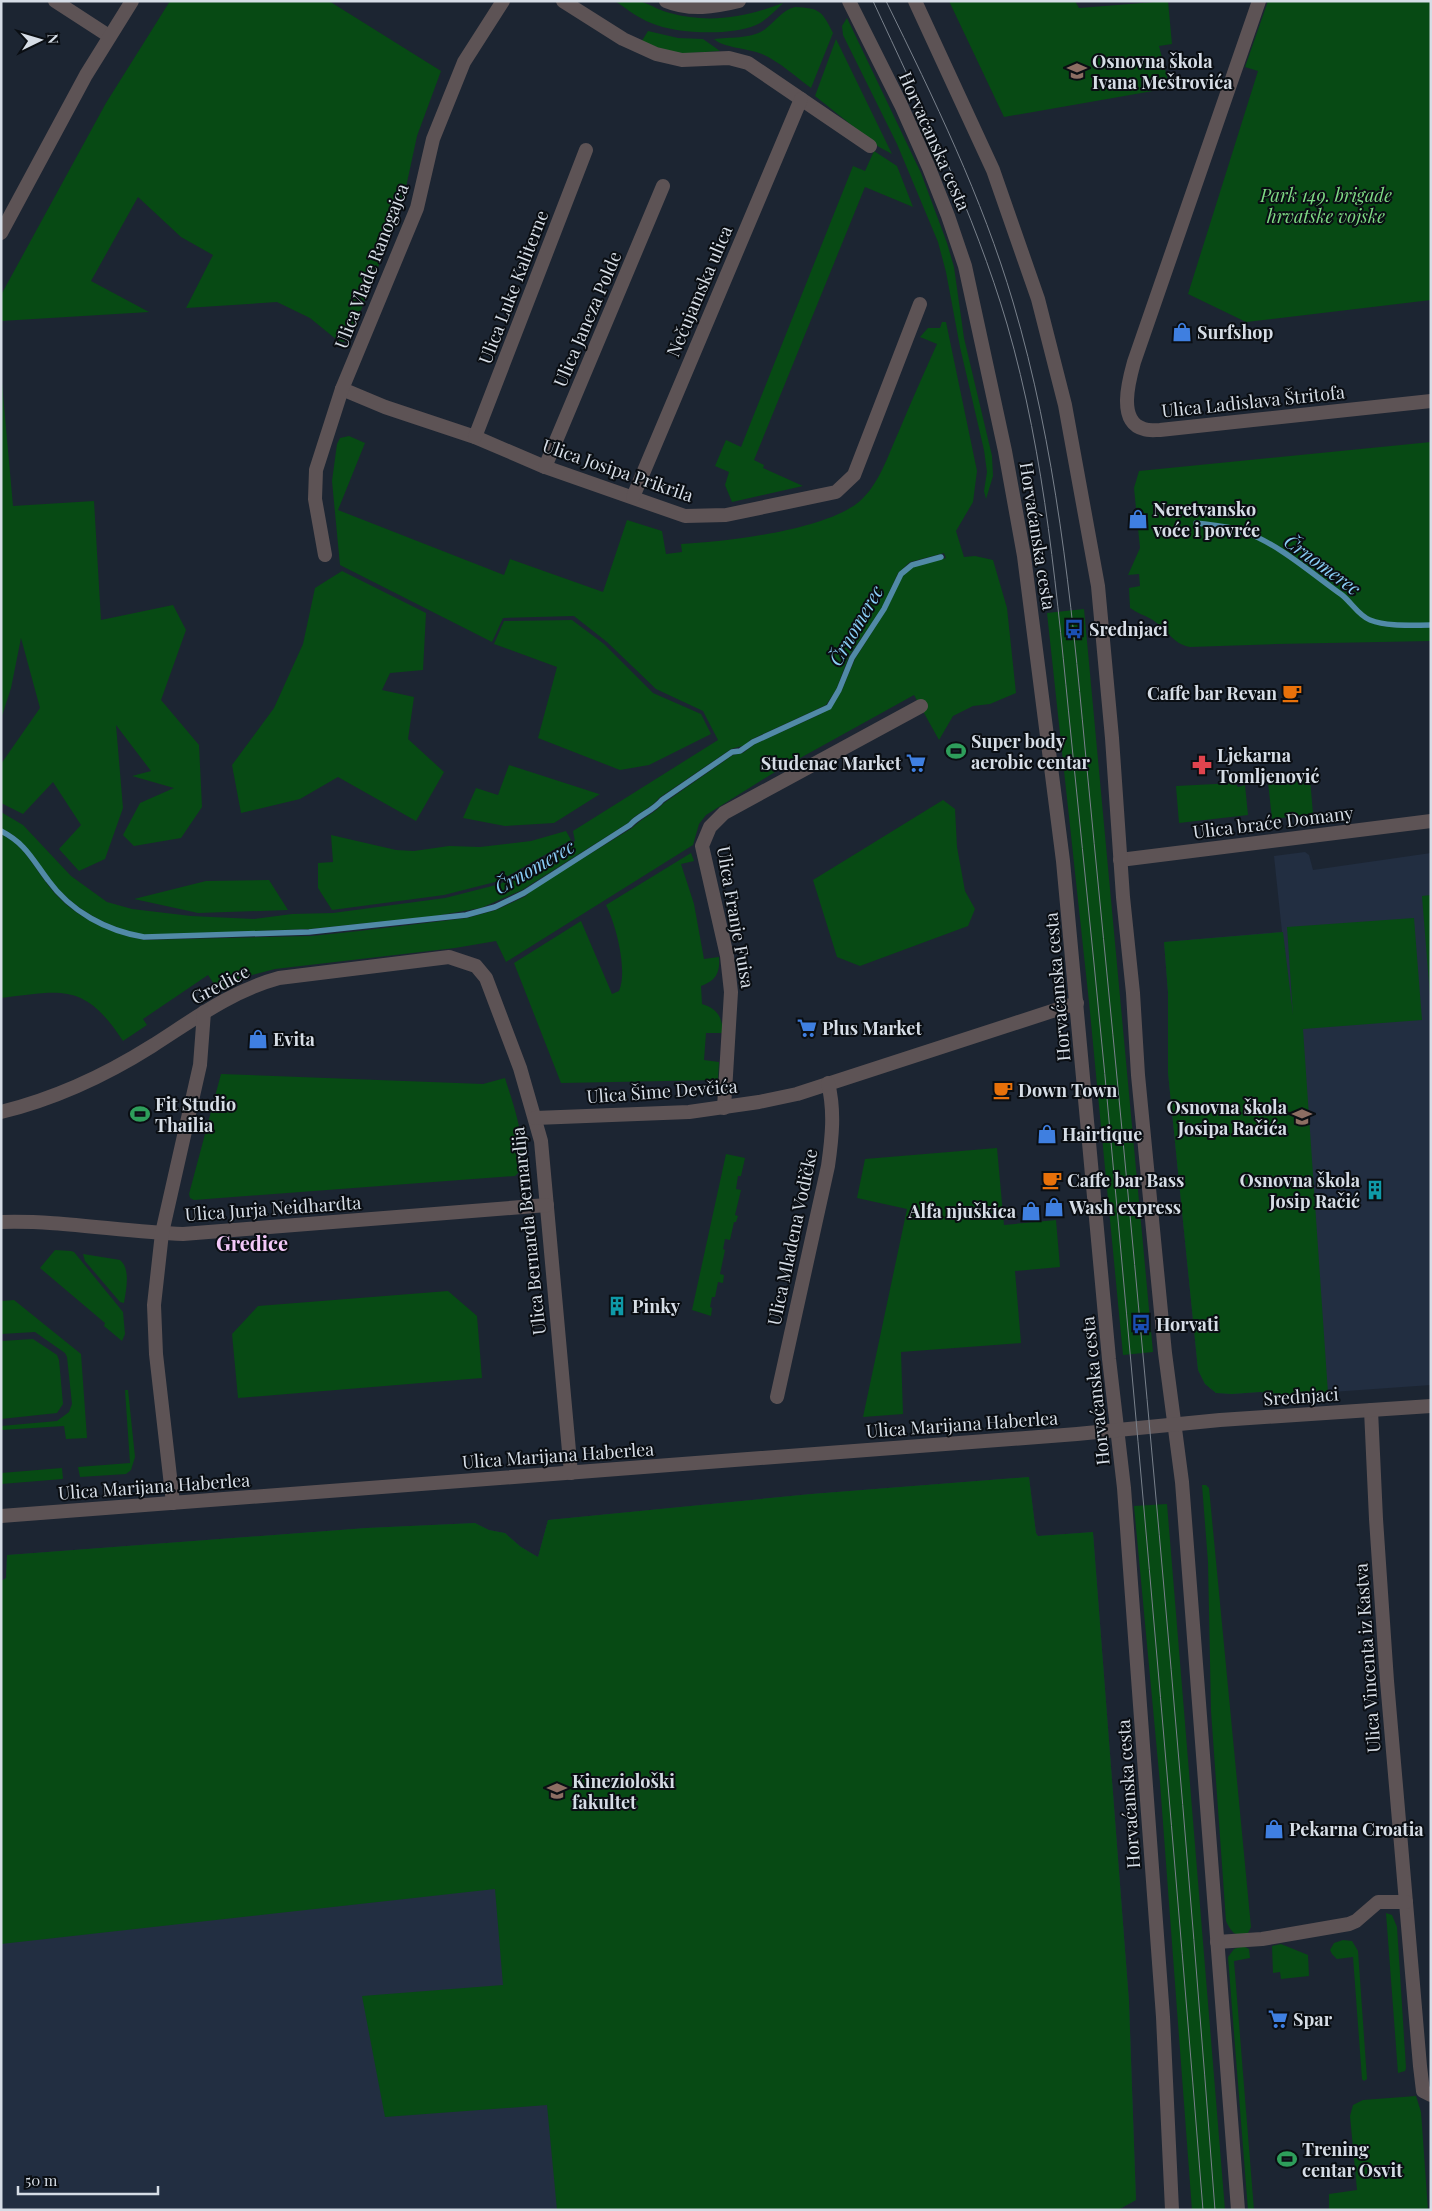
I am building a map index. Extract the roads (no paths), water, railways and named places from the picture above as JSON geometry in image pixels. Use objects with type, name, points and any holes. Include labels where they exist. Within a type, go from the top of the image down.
[{"type":"street","points":[[55,1],[110,36]]},
{"type":"street","points":[[1,232],[110,36],[132,1]]},
{"type":"street","name":"Ulica Vlade Ranogajca","points":[[325,555],[315,499],[316,470],[342,389],[417,208],[433,139],[464,62],[503,1]]},
{"type":"street","points":[[563,1],[622,39],[656,54],[682,60],[729,58],[748,64],[870,146]]},
{"type":"street","points":[[666,1],[697,8],[719,6],[739,1]]},
{"type":"street","name":"Horvaćanska cesta","points":[[849,1],[901,105],[948,216],[969,285],[1005,451],[1024,556],[1063,861],[1124,1488],[1163,2017],[1172,2210]]},
{"type":"street","points":[[915,1],[953,81],[1001,192],[1038,299],[1054,359],[1080,480],[1098,586],[1112,738],[1120,860],[1133,993],[1138,1075],[1174,1424],[1182,1482],[1238,2210]]},
{"type":"street","name":"Ulica Ladislava Štritofa","points":[[1259,1],[1134,362],[1128,388],[1127,407],[1131,419],[1145,430],[1200,426],[1431,400]]},
{"type":"street","name":"Nečujamska ulica","points":[[633,497],[801,99]]},
{"type":"street","name":"Ulica Luke Kaliterne","points":[[475,437],[586,150]]},
{"type":"street","name":"Ulica Janeza Polde","points":[[545,466],[663,186]]},
{"type":"street","name":"Ulica Josipa Prikrila","points":[[342,389],[385,407],[475,437],[545,466],[685,516],[726,515],[836,492],[854,474],[920,304]]},
{"type":"street","name":"Ulica Franje Fuisa","points":[[724,1108],[731,992],[727,956],[702,846],[710,827],[724,813],[921,706]]},
{"type":"street","name":"Ulica braće Domany","points":[[1120,860],[1431,821]]},
{"type":"street","name":"Gredice","points":[[1,1112],[53,1095],[110,1069],[149,1048],[236,993],[256,984],[279,978],[449,957],[476,966]]},
{"type":"street","name":"Ulica Bernarda Bernardija","points":[[476,966],[486,978],[520,1068],[540,1141],[571,1473]]},
{"type":"street","name":"Ulica Šime Devčića","points":[[535,1118],[689,1112],[724,1108],[797,1094],[1077,1003]]},
{"type":"street","points":[[173,1504],[154,1328],[156,1272],[162,1234],[200,1065],[204,1012]]},
{"type":"street","name":"Ulica Mladena Vodičke","points":[[776,1397],[828,1166],[833,1132],[831,1096],[828,1084]]},
{"type":"street","name":"Ulica Jurja Neidhardta","points":[[1,1222],[24,1221],[162,1234],[256,1230],[547,1205]]},
{"type":"street","name":"Srednjaci","points":[[1117,1430],[1174,1424],[1431,1406]]},
{"type":"street","name":"Ulica Vincenta iz Kastva","points":[[1371,1410],[1387,1682],[1421,2084],[1423,2091],[1431,2095]]},
{"type":"street","name":"Ulica Marijana Haberlea","points":[[1,1516],[1117,1430]]},
{"type":"street","points":[[1217,1942],[1262,1939],[1349,1924],[1378,1902],[1406,1902]]},
{"type":"waterway","name":"Črnomerec","points":[[1196,523],[1239,530],[1271,544],[1342,595],[1362,615],[1370,620],[1392,625],[1431,625]]},
{"type":"waterway","name":"Črnomerec","points":[[1,831],[23,847],[57,891],[79,911],[103,925],[144,937],[309,932],[466,915],[495,907],[524,893],[630,825],[662,800],[732,752],[740,751],[753,742],[829,707],[839,690],[852,658],[884,609],[901,574],[912,565],[941,557]]},
{"type":"tram line","points":[[873,1],[946,160],[994,282],[1020,375],[1041,477],[1061,632],[1105,1074],[1203,2210]]},
{"type":"tram line","points":[[886,1],[956,149],[1001,263],[1028,357],[1051,467],[1060,523],[1080,692],[1147,1399],[1183,1804],[1215,2210]]},
{"type":"place","name":"Osnovna škola Ivana Meštrovića","points":[[1077,71]]},
{"type":"place","name":"Surfshop","points":[[1182,332]]},
{"type":"place","name":"Neretvansko voće i povrće","points":[[1138,519]]},
{"type":"place","name":"Srednjaci","points":[[1074,629]]},
{"type":"place","name":"Caffe bar Revan","points":[[1292,693]]},
{"type":"place","name":"Super body aerobic centar","points":[[956,751]]},
{"type":"place","name":"Studenac Market","points":[[916,763]]},
{"type":"place","name":"Ljekarna Tomljenović","points":[[1202,765]]},
{"type":"place","name":"Plus Market","points":[[807,1028]]},
{"type":"place","name":"Evita","points":[[258,1039]]},
{"type":"place","name":"Down Town","points":[[1003,1090]]},
{"type":"place","name":"Fit Studio Thailia","points":[[140,1114]]},
{"type":"place","name":"Osnovna škola Josipa Račića","points":[[1302,1117]]},
{"type":"place","name":"Hairtique","points":[[1047,1134]]},
{"type":"place","name":"Caffe bar Bass","points":[[1052,1180]]},
{"type":"place","name":"Osnovna škola Josip Račić","points":[[1375,1190]]},
{"type":"place","name":"Wash express","points":[[1054,1207]]},
{"type":"place","name":"Alfa njuškica","points":[[1031,1211]]},
{"type":"place","name":"Pinky","points":[[617,1306]]},
{"type":"place","name":"Horvati","points":[[1141,1324]]},
{"type":"place","name":"Kineziološki fakultet","points":[[557,1791]]},
{"type":"place","name":"Pekarna Croatia","points":[[1274,1829]]},
{"type":"place","name":"Spar","points":[[1278,2019]]},
{"type":"place","name":"Trening centar Osvit","points":[[1287,2159]]},
{"type":"district","name":"Gredice","points":[[252,1242]]},
{"type":"park label","name":"Park 149. brigade hrvatske vojske","points":[[1326,205]]}]
